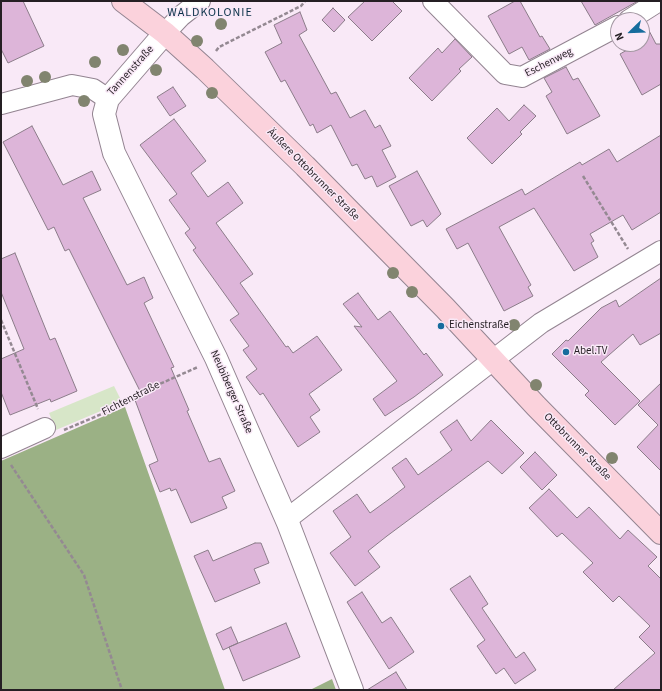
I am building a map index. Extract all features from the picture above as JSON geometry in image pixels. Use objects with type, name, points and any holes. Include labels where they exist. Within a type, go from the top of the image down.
[{"type":"main road","name":"Äußere Ottobrunner Straße","points":[[123,1],[165,33],[305,166],[445,308],[494,361]]},
{"type":"main road","name":"Ottobrunner Straße","points":[[494,361],[661,533]]},
{"type":"street","points":[[165,33],[181,16],[200,1]]},
{"type":"street","name":"Eschenweg","points":[[433,1],[505,74],[522,77],[610,30]]},
{"type":"street","points":[[642,12],[659,1]]},
{"type":"street","name":"Tannenstraße","points":[[1,104],[72,85],[93,89],[108,98],[165,33]]},
{"type":"street","name":"Neubiberger Straße","points":[[108,98],[104,114],[114,153],[216,358],[287,519],[352,690]]},
{"type":"street","points":[[287,519],[494,361],[541,323],[661,251]]},
{"type":"street","points":[[5,455],[46,428]]},
{"type":"path","points":[[219,47],[301,6],[305,1]]},
{"type":"path","points":[[583,176],[637,265]]},
{"type":"path","points":[[1,320],[46,428]]},
{"type":"path","name":"Fichtenstraße","points":[[46,428],[57,433],[123,405],[128,398],[216,358]]},
{"type":"path","points":[[5,455],[84,575],[122,690]]},
{"type":"green space","points":[[114,386],[122,402],[56,430],[49,413]]},
{"type":"green space","points":[[125,407],[225,690],[1,690],[1,461]]},
{"type":"green space","points":[[332,679],[336,690],[310,690]]},
{"type":"building","points":[[1,1],[23,1],[44,46],[8,63],[1,49]]},
{"type":"building","points":[[365,1],[392,1],[402,11],[372,41],[348,17]]},
{"type":"building","points":[[515,1],[520,1],[540,37],[542,36],[550,49],[529,60],[522,47],[509,54],[488,16]]},
{"type":"building","points":[[581,1],[638,1],[618,12],[610,12],[610,17],[595,25]]},
{"type":"building","points":[[333,8],[345,20],[334,32],[322,20]]},
{"type":"building","points":[[300,12],[307,30],[299,35],[331,94],[336,92],[350,118],[365,110],[375,128],[380,125],[391,146],[382,150],[396,177],[377,187],[372,176],[365,179],[357,164],[352,166],[331,125],[317,133],[313,124],[310,126],[285,80],[281,82],[265,52],[282,43],[274,25]]},
{"type":"building","points":[[650,33],[656,44],[661,44],[661,84],[642,95],[620,54],[624,52],[650,52]]},
{"type":"building","points":[[455,39],[472,57],[459,69],[461,71],[432,101],[409,78],[438,48],[442,53]]},
{"type":"building","points":[[566,67],[573,80],[578,78],[600,116],[567,134],[546,96],[552,92],[544,78]]},
{"type":"building","points":[[173,87],[186,106],[170,116],[157,97]]},
{"type":"building","points":[[524,105],[536,116],[520,132],[522,134],[492,164],[467,138],[497,108],[509,121]]},
{"type":"building","points":[[174,119],[206,161],[191,173],[208,197],[228,182],[243,203],[216,223],[253,274],[240,283],[286,347],[288,346],[293,353],[317,336],[342,370],[309,394],[320,410],[310,417],[320,432],[298,447],[263,393],[260,395],[246,377],[257,369],[243,350],[249,346],[230,320],[239,314],[193,250],[196,248],[185,233],[190,229],[169,200],[177,194],[140,145]]},
{"type":"building","points":[[32,126],[63,185],[92,171],[101,190],[83,198],[127,285],[144,277],[153,298],[144,303],[174,367],[171,368],[189,410],[187,411],[209,462],[220,458],[235,491],[222,497],[227,508],[191,523],[176,489],[171,491],[170,488],[160,492],[149,465],[158,461],[135,400],[143,397],[69,249],[65,251],[54,227],[48,230],[3,142]]},
{"type":"building","points":[[661,135],[661,212],[632,230],[623,215],[590,234],[594,241],[591,243],[598,257],[574,271],[534,208],[499,227],[531,285],[528,287],[533,296],[504,311],[468,243],[457,249],[446,229],[522,189],[525,195],[580,162],[582,165],[609,149],[617,162]]},
{"type":"building","points":[[417,171],[441,214],[427,227],[423,220],[411,226],[389,186]]},
{"type":"building","points":[[15,253],[50,340],[55,338],[77,391],[51,402],[50,399],[10,415],[1,392],[1,359],[24,349],[1,292],[1,259]]},
{"type":"building","points":[[661,278],[661,333],[640,345],[633,334],[601,362],[640,401],[615,425],[585,395],[589,391],[552,354],[566,340],[568,341],[601,308],[616,300],[619,307]]},
{"type":"building","points":[[358,293],[378,320],[390,311],[424,355],[426,353],[443,375],[414,397],[385,416],[373,399],[397,381],[354,326],[362,327],[343,304]]},
{"type":"building","points":[[661,383],[661,471],[637,447],[658,425],[638,405]]},
{"type":"building","points":[[457,420],[471,441],[491,420],[524,453],[502,474],[488,461],[387,536],[368,551],[380,567],[355,586],[330,553],[351,537],[333,511],[357,494],[370,513],[388,500],[405,487],[392,468],[406,458],[418,475],[436,462],[452,450],[440,432]]},
{"type":"building","points":[[535,452],[557,475],[542,490],[520,467]]},
{"type":"building","points":[[549,489],[577,518],[589,507],[620,539],[628,530],[657,557],[648,566],[661,579],[661,690],[613,690],[655,653],[639,637],[650,626],[619,596],[613,602],[583,572],[593,563],[562,533],[557,537],[529,508]]},
{"type":"building","points":[[255,543],[261,543],[269,563],[254,569],[260,583],[215,602],[194,556],[208,550],[213,561]]},
{"type":"building","points":[[470,576],[488,604],[482,608],[516,658],[524,652],[536,670],[515,684],[504,668],[496,674],[477,646],[485,640],[450,589]]},
{"type":"building","points":[[362,592],[382,623],[391,617],[414,652],[389,669],[347,602]]},
{"type":"building","points":[[286,623],[300,657],[243,681],[229,647]]},
{"type":"building","points":[[231,627],[238,643],[223,650],[216,634]]},
{"type":"building","points":[[396,672],[407,690],[367,690]]},
{"type":"place","name":"Eichenstraße","points":[[441,326]]},
{"type":"place","name":"Abel.TV","points":[[566,352]]},
{"type":"district","name":"WALDKOLONIE","points":[[210,13]]}]
